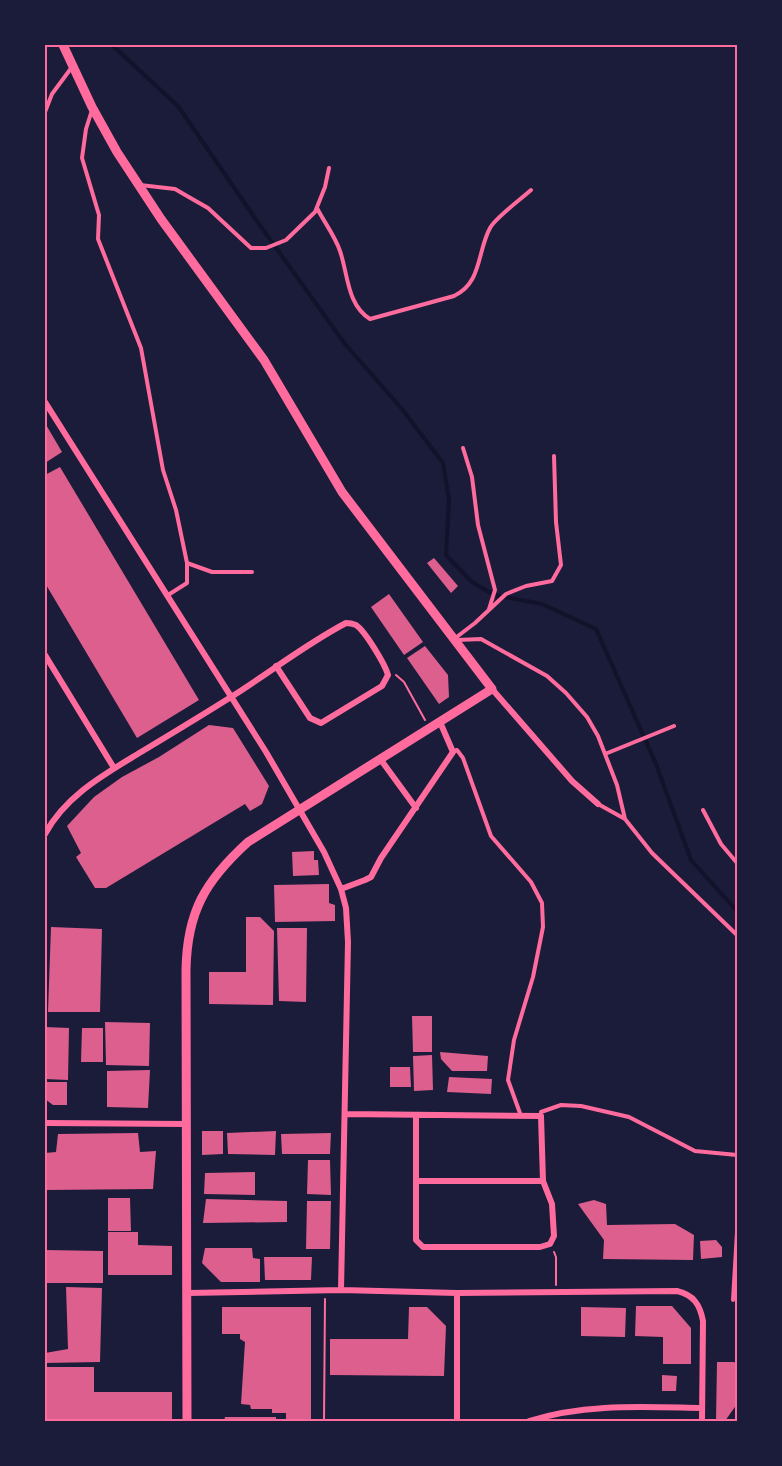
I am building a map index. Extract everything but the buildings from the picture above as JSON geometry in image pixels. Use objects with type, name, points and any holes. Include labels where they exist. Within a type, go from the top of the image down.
[{"type":"street","points":[[63,45],[92,107],[117,152],[161,219],[264,360],[342,492],[492,689],[572,781],[598,804]]},
{"type":"street","points":[[45,402],[231,697],[329,862],[341,889],[346,908],[348,942],[341,1290]]},
{"type":"street","points":[[45,834],[52,821],[65,806],[88,785],[231,697],[276,666],[341,626],[350,623],[359,628],[383,663],[387,675],[382,686],[321,723],[310,718],[276,666]]},
{"type":"street","points":[[46,657],[114,768]]},
{"type":"street","points":[[187,1421],[186,946],[198,904],[226,863],[248,842],[492,689]]},
{"type":"street","points":[[341,889],[371,877],[381,858],[453,752],[440,722]]},
{"type":"street","points":[[381,760],[416,808]]},
{"type":"street","points":[[345,1114],[542,1116],[543,1181],[552,1204],[554,1236],[550,1244],[540,1247],[423,1247],[416,1240],[416,1116]]},
{"type":"street","points":[[45,1123],[186,1124]]},
{"type":"street","points":[[417,1181],[543,1181]]},
{"type":"street","points":[[188,1293],[325,1290],[457,1293],[556,1291],[685,1293],[693,1298],[700,1307],[703,1321],[702,1421]]},
{"type":"street","points":[[457,1293],[457,1421]]},
{"type":"street","points":[[529,1421],[587,1408],[702,1408]]},
{"type":"lane","points":[[45,112],[52,94],[72,66]]},
{"type":"lane","points":[[92,107],[82,158],[99,215],[98,239],[141,348],[163,470],[176,510],[187,563],[187,583],[168,595]]},
{"type":"lane","points":[[139,184],[175,189],[208,208],[252,248],[266,248],[286,240],[315,212],[326,187],[329,168]]},
{"type":"lane","points":[[317,208],[339,249],[359,312],[369,319],[454,296],[464,291],[477,271],[490,227],[531,190]]},
{"type":"lane","points":[[463,448],[471,477],[478,525],[495,590],[489,610]]},
{"type":"lane","points":[[453,640],[506,594],[526,586],[552,581],[561,565],[556,522],[554,456]]},
{"type":"lane","points":[[187,563],[212,572],[252,572]]},
{"type":"lane","points":[[453,640],[481,639],[547,676],[566,693],[587,717],[598,736],[617,785],[625,819]]},
{"type":"lane","points":[[605,754],[674,726]]},
{"type":"lane","points":[[453,752],[457,750],[463,758],[492,836],[531,882],[542,903],[543,927],[533,978],[514,1040],[508,1080],[521,1116]]},
{"type":"lane","points":[[598,804],[625,819],[652,853],[737,935]]},
{"type":"lane","points":[[703,810],[722,844],[737,863]]},
{"type":"lane","points":[[542,1116],[541,1112],[561,1105],[581,1106],[629,1117],[695,1151],[737,1155]]},
{"type":"lane","points":[[737,1175],[737,1197]]},
{"type":"lane","points":[[733,1300],[737,1232]]},
{"type":"path","points":[[383,663],[404,682],[429,729]]},
{"type":"path","points":[[550,1244],[556,1257],[556,1291]]},
{"type":"path","points":[[324,1421],[325,1290]]},
{"type":"waterway","points":[[112,45],[178,106],[345,344],[402,409],[443,463],[449,500],[446,555],[472,582],[494,595],[542,604],[596,629],[656,764],[691,860],[737,911]]}]
